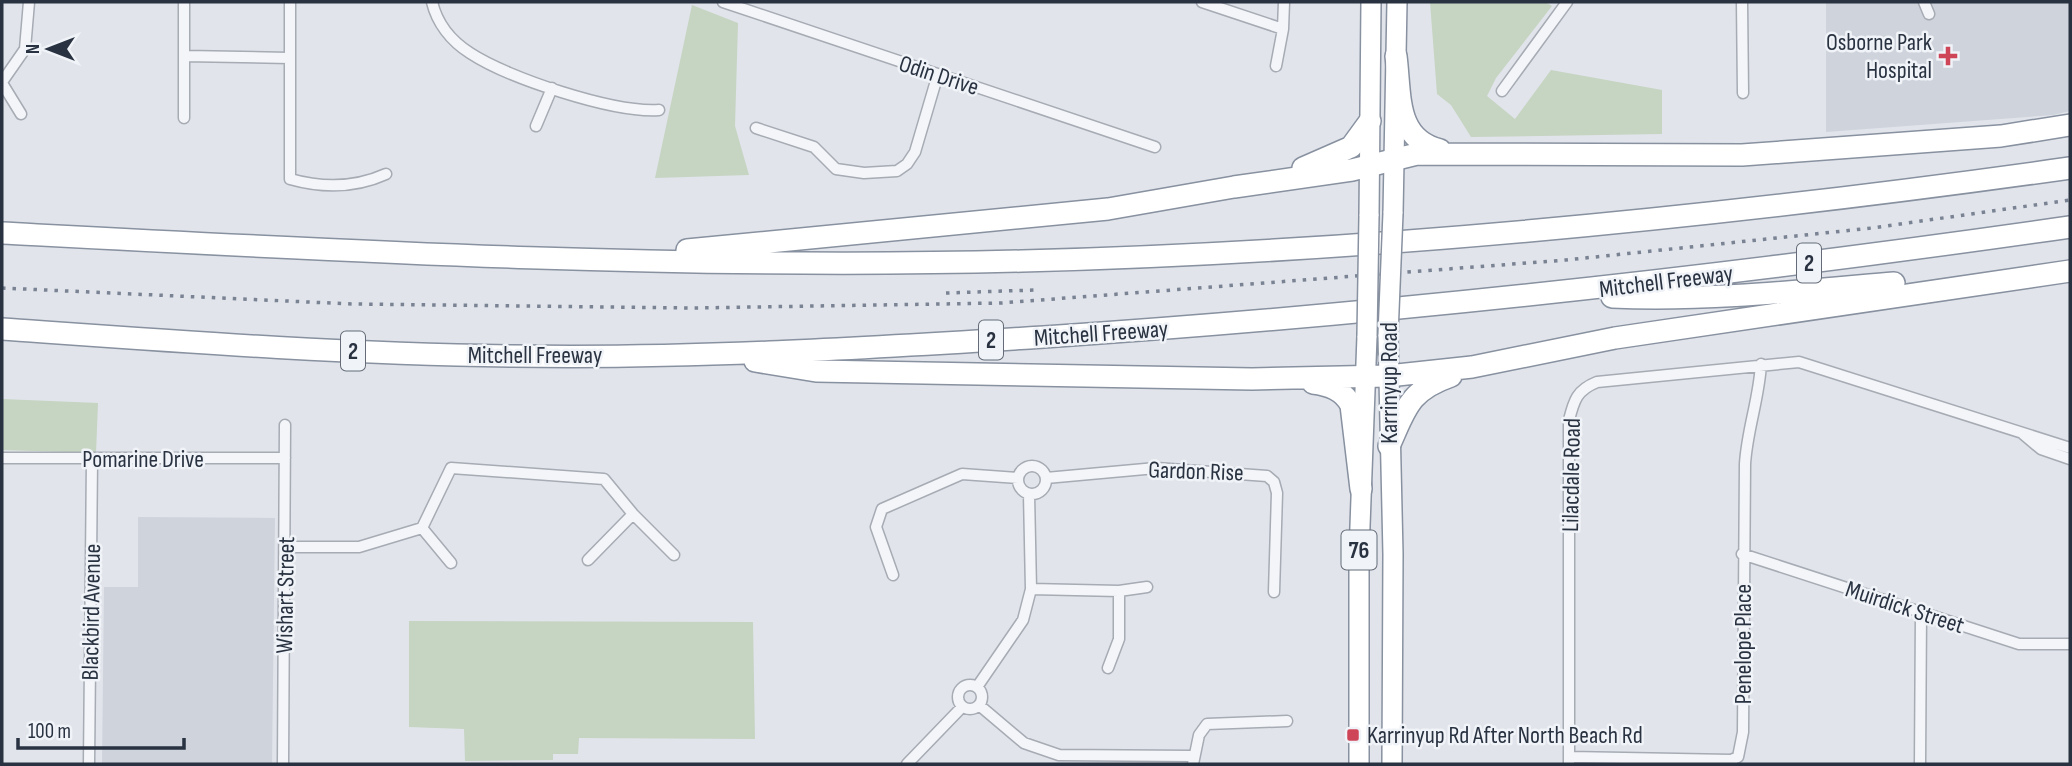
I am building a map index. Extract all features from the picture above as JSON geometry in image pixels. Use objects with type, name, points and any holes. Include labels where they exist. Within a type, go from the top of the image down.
[{"type":"highway","name":"Karrinyup Road","points":[[1359,764],[1359,553],[1367,336],[1371,2]]},
{"type":"highway","name":"Karrinyup Road","points":[[1392,764],[1393,554],[1388,335],[1396,158],[1396,2]]},
{"type":"highway","points":[[1396,56],[1405,124],[1419,142],[1453,153]]},
{"type":"highway","points":[[1262,182],[1327,160],[1351,147],[1370,121]]},
{"type":"highway","points":[[598,261],[816,236],[1108,209],[1262,182],[1370,167],[1417,154],[1742,155],[2001,136],[2070,125]]},
{"type":"highway","points":[[2,233],[598,261],[990,262],[1243,253],[1457,239],[1673,218],[2070,168]]},
{"type":"highway","name":"Mitchell Freeway","points":[[2,329],[329,351],[514,356],[711,354],[1175,328],[1548,295],[1881,254],[2070,227]]},
{"type":"highway","points":[[1548,295],[1662,299],[1743,296],[2070,270]]},
{"type":"highway","points":[[711,354],[816,372],[1252,379],[1388,376],[1472,367],[1615,338],[2070,270]]},
{"type":"highway","points":[[1389,446],[1401,414],[1422,389],[1472,367]]},
{"type":"highway","points":[[1252,379],[1318,384],[1332,387],[1347,397],[1356,428],[1361,489]]},
{"type":"highway","points":[[1359,553],[1393,554]]},
{"type":"street","points":[[21,114],[2,83],[25,49],[29,2]]},
{"type":"street","points":[[184,2],[184,118]]},
{"type":"street","points":[[290,2],[289,179],[310,185],[362,185],[386,174]]},
{"type":"street","points":[[432,2],[445,30],[469,53],[552,88],[639,111],[659,110]]},
{"type":"street","name":"Odin Drive","points":[[723,2],[1156,147]]},
{"type":"street","points":[[1202,2],[1283,29]]},
{"type":"street","points":[[1276,66],[1283,29],[1283,2]]},
{"type":"street","points":[[1502,91],[1567,2]]},
{"type":"street","points":[[1742,2],[1743,93]]},
{"type":"street","points":[[1924,2],[1929,14]]},
{"type":"street","points":[[185,56],[289,58]]},
{"type":"street","points":[[756,128],[814,147],[836,169],[864,173],[897,171],[907,164],[915,152],[938,74]]},
{"type":"street","points":[[536,126],[552,88]]},
{"type":"street","name":"Lilacdale Road","points":[[1569,761],[1569,420],[1575,396],[1597,382],[1799,362],[2023,435]]},
{"type":"street","name":"Penelope Place","points":[[1569,761],[1731,760],[1738,757],[1743,732],[1742,554],[1747,438],[1759,399],[1761,364]]},
{"type":"street","name":"Wishart Street","points":[[283,764],[285,425]]},
{"type":"street","points":[[2023,435],[2041,436],[2070,448]]},
{"type":"street","points":[[2023,435],[2041,449],[2070,459]]},
{"type":"street","name":"Pomarine Drive","points":[[2,458],[285,458]]},
{"type":"street","name":"Blackbird Avenue","points":[[89,764],[92,459]]},
{"type":"street","points":[[1032,466],[1041,470],[1046,478],[1043,488],[1030,494],[1021,490],[1018,478],[1023,469],[1032,466]]},
{"type":"street","points":[[286,547],[359,547],[422,528],[451,468],[604,479],[633,514],[674,555]]},
{"type":"street","name":"Gardon Rise","points":[[1046,478],[1156,468],[1267,476],[1274,482],[1277,493],[1274,592]]},
{"type":"street","points":[[893,575],[876,527],[882,509],[962,474],[1018,478]]},
{"type":"street","points":[[977,687],[1023,620],[1031,589],[1030,494]]},
{"type":"street","points":[[588,560],[633,514]]},
{"type":"street","points":[[422,528],[451,563]]},
{"type":"street","name":"Muirdick Street","points":[[1742,554],[2019,644],[2070,644]]},
{"type":"street","points":[[1031,589],[1119,591],[1147,587]]},
{"type":"street","points":[[1108,668],[1119,639],[1119,591]]},
{"type":"street","points":[[1920,764],[1921,612]]},
{"type":"street","points":[[968,685],[977,687],[982,693],[979,705],[973,709],[961,707],[957,698],[960,689],[968,685]]},
{"type":"street","points":[[979,705],[1024,743],[1072,760],[1192,760],[1199,735],[1207,724],[1287,721]]},
{"type":"street","points":[[907,764],[961,707]]},
{"type":"shaded area","name":"Osborne Park Hospital","points":[[1826,2],[2070,2],[2070,111],[2053,115],[1826,132]]},
{"type":"shaded area","points":[[138,517],[275,518],[272,764],[102,764],[104,587],[138,587]]},
{"type":"green space","points":[[1430,2],[1545,2],[1552,6],[1496,78],[1487,96],[1515,119],[1551,70],[1662,90],[1662,134],[1471,137],[1451,105],[1437,94]]},
{"type":"green space","points":[[692,5],[738,23],[735,126],[749,175],[655,178]]},
{"type":"green space","points":[[2,399],[98,403],[96,453],[2,450]]},
{"type":"green space","points":[[409,621],[753,622],[755,739],[579,738],[578,754],[553,754],[553,760],[465,761],[464,729],[409,727]]},
{"type":"railway","points":[[2,288],[352,304],[693,308],[1001,303],[1566,260],[1872,228],[2070,200]]},
{"type":"railway","points":[[946,293],[1034,290]]},
{"type":"place","name":"Osborne Park Hospital","points":[[1948,56]]},
{"type":"place","name":"Karrinyup Rd After North Beach Rd","points":[[1353,735]]}]
